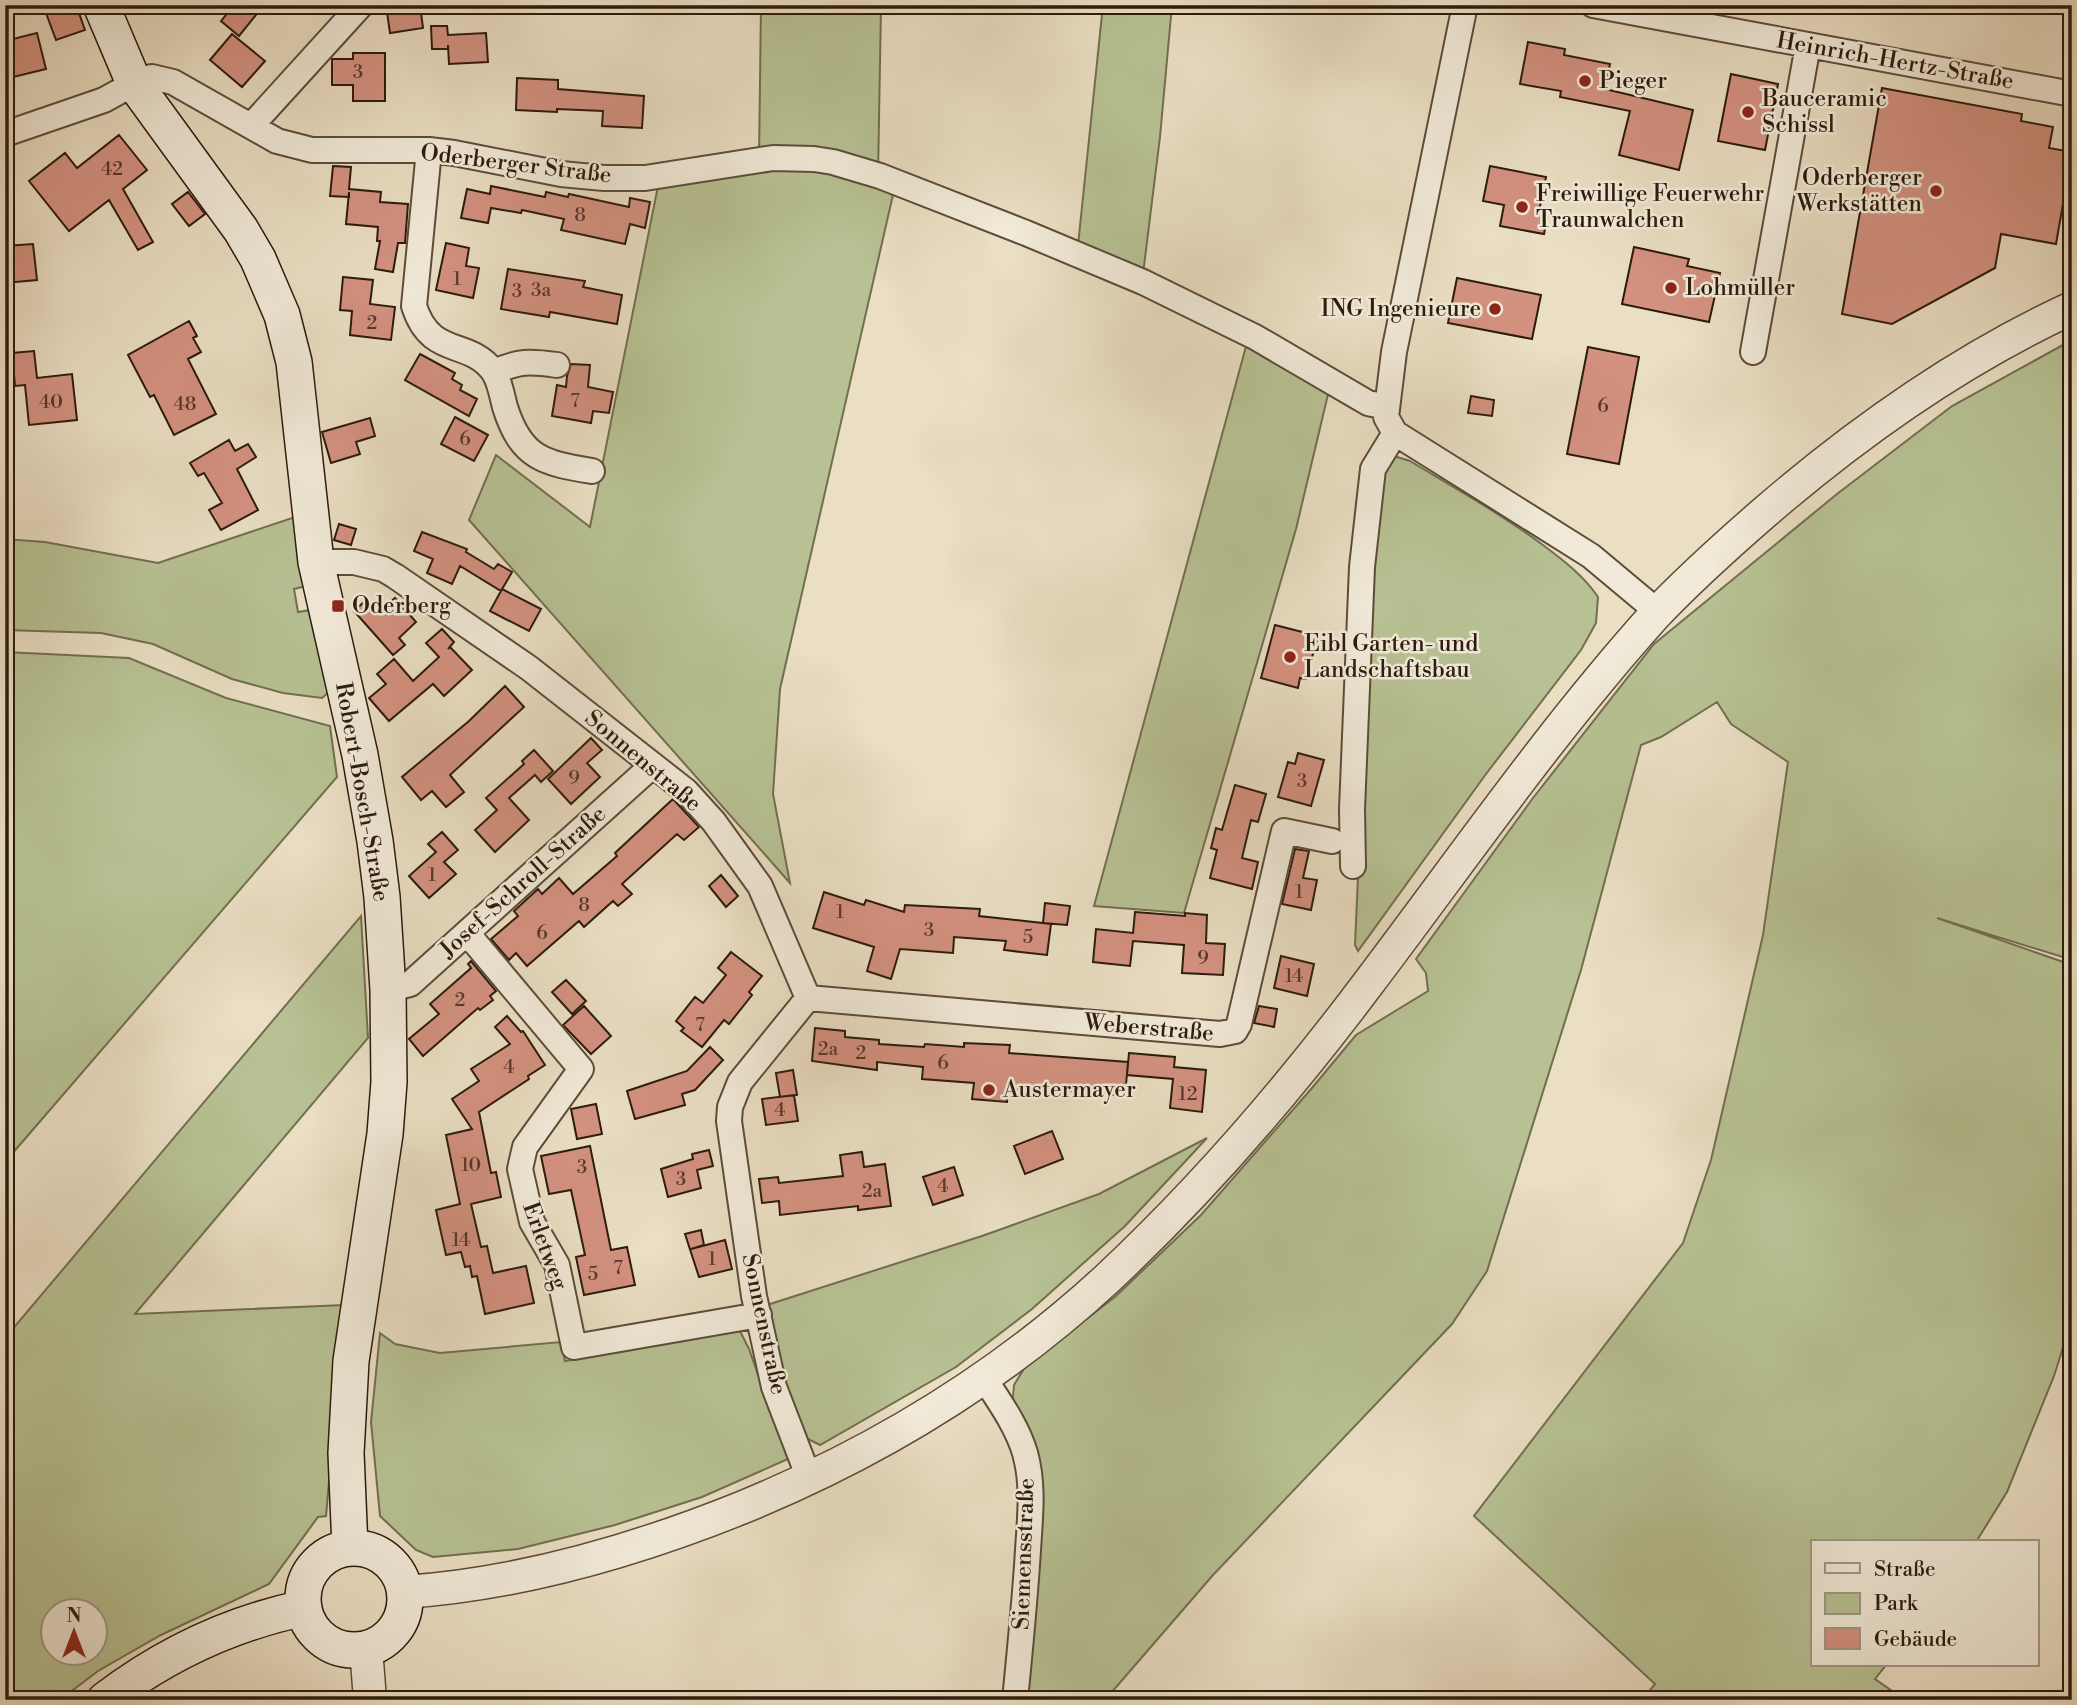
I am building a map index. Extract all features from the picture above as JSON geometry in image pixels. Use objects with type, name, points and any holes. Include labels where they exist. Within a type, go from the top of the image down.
[{"type":"main road","name":"Robert-Bosch-Straße","points":[[101,5],[134,83],[241,230],[258,259],[282,315],[294,362],[316,562],[360,755],[375,841],[382,897],[388,990],[389,1082],[385,1134],[351,1361],[345,1453],[350,1548]]},
{"type":"main road","points":[[350,1548],[380,1554],[392,1564],[405,1592],[405,1606],[392,1633],[380,1643],[366,1648],[350,1649],[334,1645],[320,1636],[310,1623],[304,1608],[307,1580],[314,1568],[336,1551],[350,1548]]},
{"type":"main road","points":[[106,1700],[163,1661],[205,1640],[263,1618],[304,1608]]},
{"type":"street","points":[[251,126],[361,5]]},
{"type":"street","points":[[1465,5],[1394,352],[1386,417],[1395,433],[1591,556],[1658,612]]},
{"type":"street","name":"Heinrich-Hertz-Straße","points":[[1593,5],[2072,94]]},
{"type":"street","points":[[1753,352],[1808,45]]},
{"type":"street","name":"Oderberger Straße","points":[[134,83],[152,77],[173,82],[277,141],[312,150],[429,150],[561,174],[604,178],[661,176],[773,158],[792,157],[833,162],[880,176],[1143,282],[1255,337],[1368,404],[1386,407]]},
{"type":"street","points":[[5,134],[104,100],[134,83]]},
{"type":"street","points":[[429,150],[414,306],[418,321],[426,333],[482,361],[494,372],[511,425],[521,443],[543,459],[592,471]]},
{"type":"street","points":[[405,1592],[505,1579],[608,1555],[671,1535],[766,1498],[882,1441],[984,1378],[1056,1323],[1108,1278],[1191,1194],[1258,1120],[1368,984],[1563,724],[1658,612],[1730,542],[1815,468],[1889,412],[1993,348],[2072,308]]},
{"type":"street","points":[[494,372],[515,363],[529,361],[557,365]]},
{"type":"street","points":[[1353,866],[1352,809],[1362,567],[1373,469],[1395,433]]},
{"type":"street","name":"Sonnenstraße","points":[[316,562],[354,562],[383,569],[529,668],[686,791],[714,822],[760,886],[808,998],[740,1082],[730,1107],[729,1121],[758,1315],[774,1387],[809,1478]]},
{"type":"street","name":"Josef-Schroll-Straße","points":[[388,990],[410,984],[653,765]]},
{"type":"street","name":"Weberstraße","points":[[808,998],[1231,1033],[1240,1024],[1284,831],[1332,841]]},
{"type":"street","name":"Erletweg","points":[[467,933],[581,1069],[525,1147],[520,1169],[532,1223],[556,1265],[574,1347],[758,1315]]},
{"type":"street","name":"Siemensstraße","points":[[984,1378],[1015,1430],[1029,1474],[1031,1497],[1026,1595],[1015,1700]]},
{"type":"street","points":[[366,1648],[370,1700]]},
{"type":"green space","points":[[761,5],[881,5],[878,177],[759,159]]},
{"type":"green space","points":[[1103,5],[1172,5],[1160,137],[1142,282],[1077,255]]},
{"type":"green space","points":[[804,163],[895,186],[780,689],[773,794],[790,883],[469,520],[496,455],[590,527],[659,181]]},
{"type":"green space","points":[[1248,339],[1330,386],[1296,529],[1184,913],[1094,906]]},
{"type":"green space","points":[[2072,340],[2072,960],[1937,918],[2072,965],[2072,1319],[2054,1376],[2007,1492],[1977,1540],[1811,1540],[1811,1666],[1885,1666],[1875,1679],[1905,1700],[1642,1700],[1655,1684],[1474,1516],[1683,1243],[1711,1160],[1763,935],[1788,762],[1731,724],[1717,702],[1661,737],[1641,745],[1581,970],[1487,1271],[1452,1324],[1213,1575],[1105,1700],[1021,1700],[1031,1596],[1012,1409],[1014,1385],[1025,1367],[1116,1296],[1201,1215],[1356,1035],[1428,991],[1426,973],[1416,959],[1533,798],[1654,644],[1837,494],[1952,406]]},
{"type":"green space","points":[[1394,456],[1410,461],[1527,534],[1573,569],[1598,597],[1596,623],[1581,650],[1486,774],[1358,951],[1355,945],[1368,647],[1383,471]]},
{"type":"green space","points":[[295,517],[306,586],[294,589],[298,612],[311,610],[329,692],[322,698],[283,693],[232,679],[153,644],[101,633],[5,630],[5,539],[45,542],[158,563]]},
{"type":"green space","points":[[5,652],[129,658],[226,698],[330,726],[337,777],[5,1162]]},
{"type":"green space","points":[[361,916],[368,1038],[135,1314],[344,1305],[326,1516],[318,1517],[269,1584],[161,1635],[108,1665],[108,1596],[38,1596],[38,1666],[107,1666],[60,1700],[5,1700],[5,1338]]},
{"type":"green space","points":[[1207,1138],[1125,1226],[1032,1309],[956,1367],[820,1445],[802,1436],[780,1375],[767,1305],[982,1236],[1099,1194]]},
{"type":"green space","points":[[739,1329],[749,1349],[788,1459],[702,1497],[615,1525],[518,1549],[433,1557],[416,1550],[380,1516],[371,1422],[380,1333],[395,1344],[440,1353],[561,1342],[565,1361]]},
{"type":"building","points":[[43,5],[76,5],[85,30],[56,40]]},
{"type":"building","points":[[234,5],[264,5],[239,36],[221,21]]},
{"type":"building","points":[[386,5],[420,5],[423,28],[390,33]]},
{"type":"building","points":[[431,26],[447,26],[448,35],[486,33],[488,62],[449,64],[448,45],[448,49],[432,49]]},
{"type":"building","points":[[37,33],[46,69],[5,79],[5,41]]},
{"type":"building","points":[[232,34],[265,61],[242,87],[210,60]]},
{"type":"building","points":[[1528,42],[1565,49],[1564,55],[1610,64],[1605,89],[1693,110],[1679,170],[1619,155],[1630,111],[1560,97],[1561,91],[1520,84]]},
{"type":"building","points":[[353,53],[385,53],[385,101],[353,101],[353,85],[332,85],[332,59],[353,59]]},
{"type":"building","name":"Bauceramic Schissl","points":[[1731,74],[1778,84],[1765,150],[1718,141]]},
{"type":"building","points":[[517,78],[558,80],[558,89],[644,96],[642,128],[602,126],[603,111],[516,110]]},
{"type":"building","name":"Oderberger Werkstätten","points":[[1882,88],[2022,114],[2021,121],[2053,127],[2049,148],[2072,152],[2056,244],[2001,234],[1995,268],[1892,324],[1842,314]]},
{"type":"building","points":[[119,135],[147,170],[123,189],[153,242],[138,250],[109,200],[69,231],[29,181],[65,153],[77,168]]},
{"type":"building","points":[[333,166],[351,167],[349,189],[381,192],[380,202],[408,204],[405,243],[398,243],[393,272],[375,269],[380,241],[377,241],[378,227],[346,224],[349,197],[330,196]]},
{"type":"building","points":[[1490,166],[1546,177],[1539,211],[1548,213],[1544,234],[1500,226],[1504,205],[1483,201]]},
{"type":"building","points":[[491,186],[545,197],[546,192],[568,197],[569,194],[629,207],[630,198],[650,202],[645,228],[630,224],[625,244],[561,230],[564,219],[522,210],[521,213],[491,208],[488,223],[461,218],[467,189],[490,194]]},
{"type":"building","points":[[188,192],[205,214],[189,226],[172,204]]},
{"type":"building","points":[[446,243],[469,248],[466,266],[479,268],[473,298],[436,290]]},
{"type":"building","points":[[33,244],[37,280],[5,283],[5,246]]},
{"type":"building","name":"Lohmüller","points":[[1634,247],[1689,259],[1687,266],[1720,273],[1709,322],[1622,304]]},
{"type":"building","points":[[508,269],[585,281],[583,287],[622,295],[617,324],[550,312],[549,317],[501,309]]},
{"type":"building","points":[[343,277],[373,280],[370,304],[395,307],[391,340],[350,335],[352,311],[340,310]]},
{"type":"building","name":"ING Ingenieure","points":[[1457,278],[1541,295],[1532,339],[1448,323]]},
{"type":"building","points":[[189,321],[197,336],[193,338],[201,352],[188,359],[216,414],[174,435],[154,395],[150,397],[128,355]]},
{"type":"building","points":[[1588,347],[1639,357],[1619,464],[1567,454]]},
{"type":"building","points":[[34,351],[37,378],[72,374],[77,420],[29,425],[25,385],[15,386],[12,353]]},
{"type":"building","points":[[420,354],[455,373],[452,379],[462,385],[460,390],[477,399],[469,416],[405,380]]},
{"type":"building","points":[[571,364],[590,365],[588,387],[613,392],[609,413],[593,411],[591,423],[552,416],[557,385],[566,387]]},
{"type":"building","points":[[1471,396],[1494,400],[1492,416],[1468,413]]},
{"type":"building","points":[[455,417],[488,435],[474,461],[441,444]]},
{"type":"building","points":[[370,418],[375,436],[356,442],[360,454],[331,463],[322,432]]},
{"type":"building","points":[[229,440],[235,451],[248,444],[256,457],[237,469],[258,510],[221,530],[209,510],[222,503],[204,473],[198,476],[190,463]]},
{"type":"building","points":[[339,524],[356,529],[351,545],[334,540]]},
{"type":"building","points":[[422,532],[467,549],[466,552],[494,569],[498,564],[512,572],[501,591],[460,566],[452,584],[427,573],[433,559],[414,551]]},
{"type":"building","points":[[502,589],[541,609],[529,631],[490,611]]},
{"type":"building","points":[[395,598],[416,622],[399,638],[405,645],[393,655],[354,611],[365,601],[377,614]]},
{"type":"building","name":"Eibl Garten- und Landschaftsbau","points":[[1275,625],[1318,636],[1306,679],[1300,678],[1298,688],[1261,678]]},
{"type":"building","points":[[442,629],[454,642],[448,649],[450,647],[472,670],[444,696],[433,684],[389,721],[369,698],[386,684],[377,674],[394,659],[413,681],[439,657],[426,643]]},
{"type":"building","points":[[505,686],[524,707],[450,775],[464,792],[446,807],[432,791],[421,800],[402,777],[469,721]]},
{"type":"building","points":[[591,738],[602,750],[587,763],[600,777],[571,804],[548,779]]},
{"type":"building","points":[[534,750],[553,771],[541,782],[535,775],[509,798],[529,820],[495,852],[475,830],[497,810],[486,798],[524,764],[522,761]]},
{"type":"building","points":[[1298,753],[1324,760],[1311,806],[1278,797],[1288,762],[1295,764]]},
{"type":"building","points":[[1235,785],[1266,794],[1258,822],[1251,820],[1242,858],[1258,862],[1252,889],[1210,878],[1217,850],[1211,848],[1216,828],[1222,830]]},
{"type":"building","points":[[673,799],[699,827],[684,840],[677,834],[622,884],[632,894],[618,906],[613,901],[584,927],[579,921],[527,966],[516,953],[509,960],[491,939],[518,916],[514,911],[538,889],[542,894],[559,878],[573,894],[617,856],[615,853]]},
{"type":"building","points":[[442,832],[458,850],[444,862],[456,874],[429,898],[409,876],[436,852],[428,844]]},
{"type":"building","points":[[1295,849],[1309,851],[1303,878],[1317,880],[1311,910],[1282,904]]},
{"type":"building","points":[[721,875],[738,896],[726,907],[709,886]]},
{"type":"building","points":[[824,892],[864,905],[866,900],[904,912],[905,905],[980,909],[979,916],[1051,924],[1047,955],[1004,950],[1006,941],[954,937],[953,953],[900,949],[891,979],[867,971],[874,947],[813,928]]},
{"type":"building","points":[[1045,903],[1070,906],[1067,925],[1043,923]]},
{"type":"building","points":[[1135,912],[1207,915],[1206,943],[1225,944],[1223,975],[1182,973],[1184,945],[1133,941],[1130,966],[1093,962],[1096,929],[1133,933]]},
{"type":"building","points":[[731,952],[762,976],[749,992],[752,995],[729,1024],[724,1020],[702,1047],[681,1031],[684,1028],[676,1021],[695,997],[703,1003],[726,975],[718,968]]},
{"type":"building","points":[[1281,956],[1314,964],[1307,996],[1274,988]]},
{"type":"building","points":[[471,961],[496,991],[490,996],[493,1000],[480,1010],[478,1008],[423,1056],[409,1039],[439,1014],[430,1004],[471,968],[468,964]]},
{"type":"building","points":[[566,980],[586,1001],[572,1014],[552,992]]},
{"type":"building","points":[[584,1006],[611,1036],[591,1054],[563,1025]]},
{"type":"building","points":[[1259,1006],[1277,1009],[1274,1027],[1254,1023]]},
{"type":"building","points":[[507,1016],[523,1031],[545,1065],[528,1076],[529,1079],[479,1112],[491,1173],[496,1172],[501,1197],[471,1204],[481,1247],[487,1246],[493,1273],[526,1266],[534,1303],[485,1314],[477,1276],[472,1277],[470,1266],[465,1267],[461,1252],[446,1255],[436,1210],[460,1204],[446,1135],[472,1129],[452,1099],[479,1081],[471,1069],[510,1044],[495,1027]]},
{"type":"building","points":[[815,1028],[845,1031],[845,1037],[879,1040],[879,1044],[924,1047],[925,1044],[964,1047],[964,1043],[1010,1045],[1009,1053],[1128,1062],[1125,1096],[1046,1088],[1046,1091],[1008,1088],[1007,1102],[972,1099],[974,1083],[922,1079],[923,1067],[877,1062],[877,1070],[812,1061]]},
{"type":"building","points":[[710,1047],[723,1060],[695,1090],[682,1094],[685,1105],[635,1119],[627,1091],[687,1071]]},
{"type":"building","points":[[1129,1053],[1175,1057],[1174,1067],[1206,1070],[1202,1112],[1170,1108],[1173,1079],[1127,1075]]},
{"type":"building","points":[[793,1070],[797,1095],[780,1097],[776,1073]]},
{"type":"building","points":[[794,1095],[798,1121],[766,1125],[762,1099]]},
{"type":"building","points":[[596,1104],[602,1134],[577,1139],[571,1109]]},
{"type":"building","points":[[1052,1131],[1063,1159],[1025,1174],[1014,1146]]},
{"type":"building","points":[[590,1146],[611,1250],[627,1247],[635,1285],[584,1295],[576,1257],[585,1255],[571,1190],[549,1194],[541,1156]]},
{"type":"building","points":[[709,1150],[713,1166],[697,1170],[701,1188],[668,1197],[661,1169],[693,1159],[692,1154]]},
{"type":"building","points":[[862,1152],[864,1167],[885,1164],[891,1206],[858,1210],[858,1206],[780,1215],[779,1201],[762,1203],[759,1179],[778,1177],[779,1183],[843,1176],[840,1155]]},
{"type":"building","points":[[954,1167],[963,1195],[933,1205],[923,1177]]},
{"type":"building","points":[[701,1230],[704,1245],[691,1249],[725,1240],[732,1269],[699,1277],[685,1234]]},
{"type":"place","name":"Pieger","points":[[1585,81]]},
{"type":"place","name":"Bauceramic Schissl","points":[[1748,112]]},
{"type":"place","name":"Oderberger Werkstätten","points":[[1936,191]]},
{"type":"place","name":"Freiwillige Feuerwehr Traunwalchen","points":[[1522,207]]},
{"type":"place","name":"Lohmüller","points":[[1671,288]]},
{"type":"place","name":"ING Ingenieure","points":[[1495,309]]},
{"type":"place","name":"Oderberg","points":[[338,606]]},
{"type":"place","name":"Eibl Garten- und Landschaftsbau","points":[[1290,657]]},
{"type":"place","name":"Austermayer","points":[[989,1090]]}]
